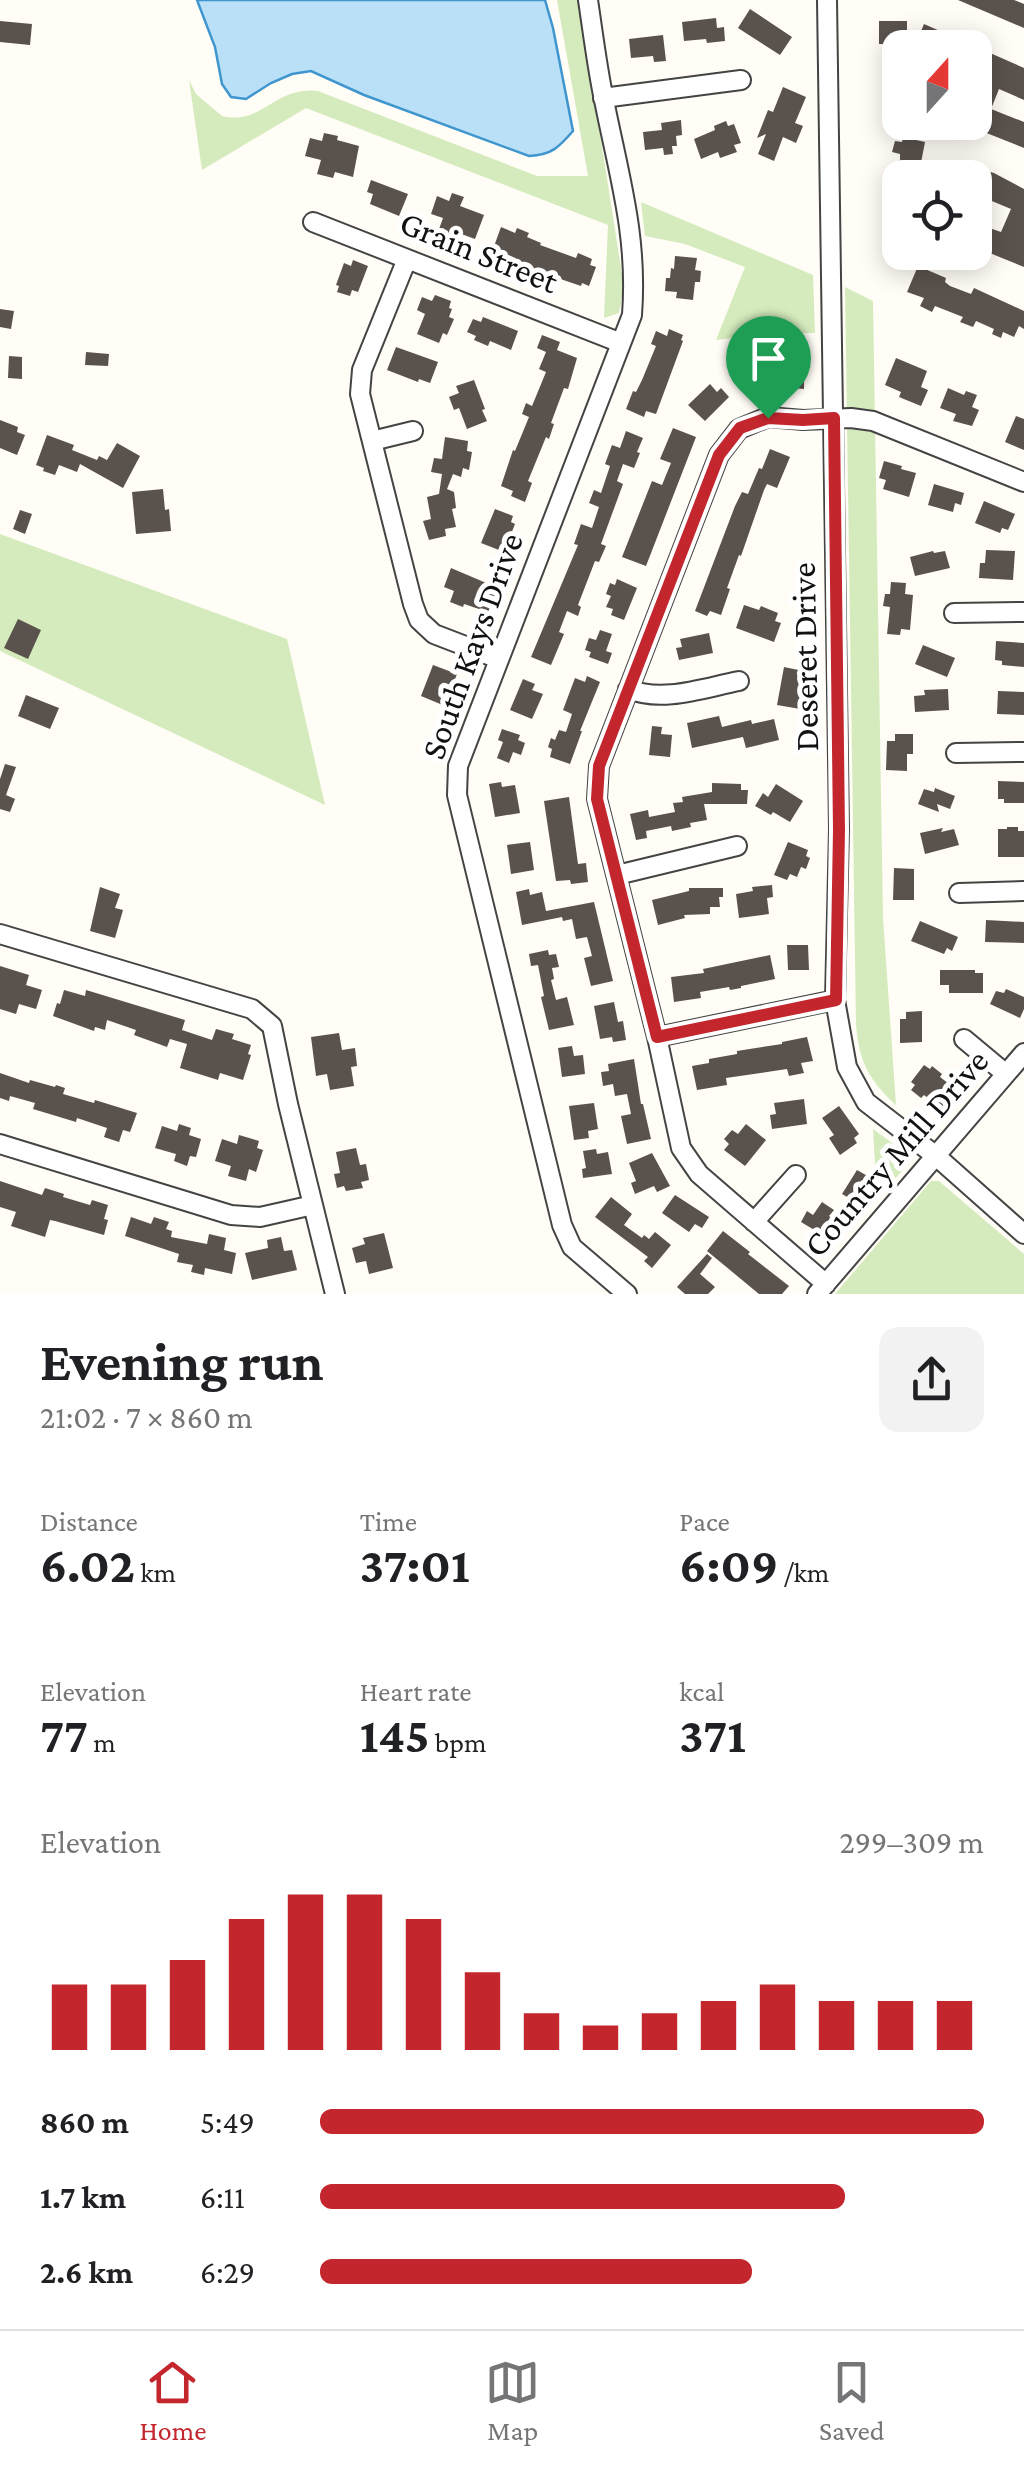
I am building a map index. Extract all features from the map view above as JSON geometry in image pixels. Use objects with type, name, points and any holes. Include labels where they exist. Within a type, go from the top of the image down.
[{"type":"street","name":"South Kays Drive","points":[[588,0],[603,98],[629,213],[634,278],[632,315],[458,766],[457,794],[562,1224],[572,1247],[614,1290]]},
{"type":"street","name":"Deseret Drive","points":[[827,0],[839,830],[836,1000],[847,1067],[866,1102],[936,1156],[1024,1234]]},
{"type":"street","points":[[603,98],[742,80]]},
{"type":"street","name":"Grain Street","points":[[313,222],[621,343]]},
{"type":"street","points":[[407,259],[362,370],[360,394],[419,620],[434,634],[499,659]]},
{"type":"street","points":[[822,1289],[699,1174],[681,1148],[597,799],[599,766],[719,455],[740,428],[768,418],[873,420],[1024,482]]},
{"type":"street","points":[[372,441],[412,431]]},
{"type":"street","points":[[954,613],[1024,612]]},
{"type":"street","points":[[628,690],[662,696],[739,681]]},
{"type":"street","points":[[956,753],[1024,752]]},
{"type":"street","points":[[617,875],[737,846]]},
{"type":"street","points":[[959,893],[1024,892]]},
{"type":"street","points":[[0,934],[252,1008],[272,1026],[336,1294]]},
{"type":"street","points":[[657,1037],[836,1000]]},
{"type":"street","points":[[964,1038],[1006,1074]]},
{"type":"street","name":"Country Mill Drive","points":[[822,1289],[1024,1054]]},
{"type":"street","points":[[0,1144],[231,1215],[260,1218],[313,1205]]},
{"type":"street","points":[[754,1222],[796,1175]]},
{"type":"green space","points":[[557,0],[579,0],[624,287],[619,313],[604,318],[608,225],[306,108],[202,170],[189,80],[196,94],[222,116],[248,116],[290,94],[318,91],[537,176],[588,176]]},
{"type":"green space","points":[[641,202],[813,275],[815,333],[716,340],[745,267],[685,244],[645,236]]},
{"type":"green space","points":[[845,287],[873,301],[883,917],[896,1105],[867,1070],[856,1025]]},
{"type":"green space","points":[[0,534],[287,639],[325,805],[0,651]]},
{"type":"green space","points":[[873,1129],[910,1156],[909,1163],[877,1199]]},
{"type":"green space","points":[[931,1181],[939,1181],[1024,1254],[1024,1294],[835,1294]]},
{"type":"water","points":[[197,0],[545,0],[573,131],[554,149],[529,156],[364,95],[311,71],[271,83],[246,99],[231,97],[222,84],[215,47]]},
{"type":"building","points":[[958,0],[1014,0],[1024,4],[1024,28]]},
{"type":"building","points":[[750,9],[792,37],[780,55],[738,28]]},
{"type":"building","points":[[716,18],[717,28],[724,27],[725,41],[684,41],[682,22]]},
{"type":"building","points":[[0,21],[32,24],[30,45],[0,42]]},
{"type":"building","points":[[879,21],[907,21],[907,30],[882,30],[879,44]]},
{"type":"building","points":[[663,35],[666,61],[654,62],[653,56],[631,58],[629,39]]},
{"type":"building","points":[[992,54],[1024,68],[1024,100],[999,89],[992,106]]},
{"type":"building","points":[[783,87],[806,97],[795,123],[803,126],[796,143],[783,137],[774,161],[758,154],[766,134],[757,138]]},
{"type":"building","points":[[992,109],[1024,122],[1024,148],[992,135]]},
{"type":"building","points":[[681,120],[682,135],[676,136],[673,154],[664,155],[663,148],[645,150],[643,132],[662,130],[661,123]]},
{"type":"building","points":[[726,121],[728,126],[734,124],[741,143],[734,145],[737,152],[720,158],[718,152],[701,159],[694,139]]},
{"type":"building","points":[[324,133],[359,146],[353,177],[335,172],[333,178],[317,174],[321,160],[305,156],[310,138],[322,141]]},
{"type":"building","points":[[895,141],[925,142],[922,160],[900,160],[900,154],[892,152]]},
{"type":"building","points":[[992,172],[1024,189],[1024,267],[992,254],[992,229],[1001,232],[1011,209],[992,201]]},
{"type":"building","points":[[371,180],[408,194],[399,216],[370,204],[373,194],[367,192]]},
{"type":"building","points":[[452,193],[464,197],[460,206],[484,215],[475,239],[453,231],[451,236],[438,232],[443,218],[431,214],[437,196],[449,201]]},
{"type":"building","points":[[501,227],[515,233],[517,228],[529,233],[527,237],[540,245],[576,258],[578,253],[592,259],[590,265],[596,267],[589,286],[531,269],[493,249]]},
{"type":"building","points":[[675,256],[697,258],[695,270],[701,271],[700,282],[695,282],[693,300],[676,298],[677,292],[665,291]]},
{"type":"building","points":[[353,260],[368,266],[358,292],[352,290],[350,296],[337,292],[336,285],[344,263],[351,266]]},
{"type":"building","points":[[916,270],[927,270],[946,278],[950,286],[971,294],[974,288],[1024,311],[1024,329],[1019,326],[1014,337],[1003,332],[1001,338],[992,334],[994,329],[976,321],[973,327],[960,322],[963,317],[935,306],[932,312],[920,306],[924,298],[907,292]]},
{"type":"building","points":[[435,295],[451,301],[449,317],[454,319],[439,343],[417,334],[425,314],[417,310],[422,297],[432,301]]},
{"type":"building","points":[[0,309],[14,311],[11,329],[0,327]]},
{"type":"building","points":[[483,317],[518,331],[511,350],[490,341],[488,346],[467,332],[473,319],[481,322]]},
{"type":"building","points":[[669,329],[683,335],[683,341],[656,414],[646,411],[644,417],[626,409],[656,346],[651,344],[656,331],[667,336]]},
{"type":"building","points":[[542,335],[560,342],[557,350],[577,358],[568,389],[564,388],[551,423],[554,424],[549,439],[546,437],[528,481],[532,483],[525,502],[501,486],[529,417],[522,414],[526,403],[532,406],[546,372],[539,369],[546,352],[537,348]]},
{"type":"building","points":[[396,347],[438,362],[430,383],[387,370]]},
{"type":"building","points":[[86,352],[109,354],[108,366],[85,365]]},
{"type":"building","points":[[9,356],[22,357],[22,379],[8,378]]},
{"type":"building","points":[[896,358],[927,371],[921,387],[928,390],[921,406],[899,397],[901,392],[885,385]]},
{"type":"building","points":[[783,359],[804,360],[804,389],[782,384]]},
{"type":"building","points":[[766,363],[767,389],[738,386],[737,373],[747,372],[747,364]]},
{"type":"building","points":[[474,380],[487,421],[467,429],[459,408],[454,410],[449,397],[459,393],[456,386]]},
{"type":"building","points":[[710,384],[729,397],[705,421],[688,405]]},
{"type":"building","points":[[948,388],[964,395],[966,391],[977,395],[972,407],[979,410],[972,426],[953,421],[956,414],[940,408]]},
{"type":"building","points":[[1016,416],[1024,419],[1024,450],[1005,442]]},
{"type":"building","points":[[0,420],[18,427],[17,432],[25,435],[17,455],[0,448]]},
{"type":"building","points":[[673,428],[696,437],[646,566],[622,557],[652,481],[662,485],[671,463],[660,459]]},
{"type":"building","points":[[626,431],[643,438],[637,452],[640,453],[634,468],[623,464],[617,481],[623,484],[601,544],[606,546],[599,562],[595,561],[578,605],[578,616],[567,611],[559,632],[564,634],[551,665],[531,657],[578,545],[574,544],[581,524],[592,528],[599,507],[589,503],[594,490],[601,493],[612,445],[620,448]]},
{"type":"building","points":[[47,435],[74,445],[72,450],[97,460],[99,456],[107,460],[117,443],[140,456],[123,488],[80,464],[77,472],[59,465],[55,475],[36,465]]},
{"type":"building","points":[[445,437],[468,441],[467,451],[472,452],[469,470],[463,468],[461,477],[453,474],[447,489],[454,492],[456,527],[445,529],[446,536],[429,540],[423,521],[431,519],[427,497],[439,494],[442,474],[431,472],[434,458],[442,459]]},
{"type":"building","points":[[770,449],[790,457],[777,488],[767,484],[764,490],[727,588],[730,589],[721,615],[710,611],[707,616],[695,611],[735,506],[742,492],[748,494]]},
{"type":"building","points":[[884,461],[916,473],[909,497],[883,489],[886,480],[879,478]]},
{"type":"building","points":[[934,484],[964,493],[961,505],[955,503],[953,512],[928,505]]},
{"type":"building","points":[[163,489],[171,531],[136,534],[132,492]]},
{"type":"building","points":[[984,501],[1015,514],[1008,530],[1002,528],[1000,533],[975,523]]},
{"type":"building","points":[[495,509],[513,516],[511,522],[515,524],[504,552],[481,543]]},
{"type":"building","points":[[20,510],[32,514],[25,534],[13,529]]},
{"type":"building","points":[[986,550],[1015,551],[1013,580],[979,578]]},
{"type":"building","points":[[945,551],[950,568],[915,576],[910,557]]},
{"type":"building","points":[[451,568],[498,588],[488,612],[450,602],[454,591],[444,587]]},
{"type":"building","points":[[617,579],[637,588],[624,620],[611,615],[613,609],[606,607],[611,596],[606,594],[610,583],[615,585]]},
{"type":"building","points":[[891,582],[906,583],[905,594],[913,595],[910,630],[901,629],[900,635],[887,634],[890,607],[883,606]]},
{"type":"building","points":[[744,605],[778,613],[775,621],[781,623],[774,642],[736,628]]},
{"type":"building","points":[[18,619],[41,630],[28,659],[4,648]]},
{"type":"building","points":[[600,630],[612,634],[606,651],[612,653],[608,664],[589,657],[591,652],[585,650],[589,638],[596,640]]},
{"type":"building","points":[[709,633],[713,653],[679,660],[676,648],[682,647],[680,639]]},
{"type":"building","points":[[996,641],[1024,643],[1024,667],[1002,665],[1002,661],[995,660]]},
{"type":"building","points":[[923,645],[955,658],[947,677],[915,664]]},
{"type":"building","points":[[433,665],[457,674],[445,706],[421,696]]},
{"type":"building","points":[[784,667],[813,673],[806,710],[777,705]]},
{"type":"building","points":[[587,676],[600,682],[570,764],[550,757],[552,749],[548,747],[559,730],[566,732],[572,714],[563,710],[575,678],[585,682]]},
{"type":"building","points":[[523,679],[535,684],[532,690],[543,694],[532,719],[510,710]]},
{"type":"building","points":[[948,689],[949,710],[915,712],[914,696],[925,695],[924,690]]},
{"type":"building","points":[[998,691],[1024,692],[1024,715],[997,714]]},
{"type":"building","points":[[26,695],[59,708],[50,729],[18,716]]},
{"type":"building","points":[[719,716],[722,727],[774,719],[779,740],[746,748],[743,737],[692,748],[687,723]]},
{"type":"building","points":[[652,726],[662,727],[661,734],[672,735],[670,757],[649,755]]},
{"type":"building","points":[[502,729],[520,735],[518,740],[525,743],[521,755],[513,752],[509,763],[497,758],[503,742],[498,740]]},
{"type":"building","points":[[895,734],[913,734],[913,754],[907,754],[907,771],[886,770],[887,741],[895,741]]},
{"type":"building","points":[[5,764],[16,767],[6,795],[15,799],[10,812],[0,809],[0,779]]},
{"type":"building","points":[[998,781],[1024,782],[1024,803],[1004,803],[1004,799],[998,799]]},
{"type":"building","points":[[501,782],[502,787],[515,785],[520,813],[495,817],[489,784]]},
{"type":"building","points":[[712,783],[741,784],[741,790],[748,790],[747,804],[704,804],[707,820],[672,831],[671,826],[646,831],[647,838],[636,840],[630,814],[648,810],[649,817],[675,812],[673,803],[683,802],[682,797],[712,792]]},
{"type":"building","points":[[776,784],[803,801],[790,822],[755,806],[763,793],[768,797]]},
{"type":"building","points":[[935,788],[955,796],[950,809],[937,804],[939,812],[918,804],[924,789],[934,792]]},
{"type":"building","points":[[569,797],[578,864],[586,863],[588,882],[556,881],[544,801]]},
{"type":"building","points":[[943,828],[941,832],[954,829],[959,845],[925,854],[920,833]]},
{"type":"building","points":[[998,829],[1024,831],[1024,857],[998,857]]},
{"type":"building","points":[[530,842],[534,870],[511,874],[507,845]]},
{"type":"building","points":[[788,842],[808,850],[806,856],[810,858],[806,869],[801,867],[797,877],[790,874],[787,880],[774,875]]},
{"type":"building","points":[[894,868],[914,869],[914,900],[893,900]]},
{"type":"building","points":[[772,885],[773,897],[767,898],[769,914],[739,918],[736,894]]},
{"type":"building","points":[[100,887],[120,894],[115,908],[123,910],[115,938],[90,931]]},
{"type":"building","points":[[689,888],[723,888],[720,907],[710,907],[710,914],[684,915],[685,918],[658,925],[652,900]]},
{"type":"building","points":[[529,889],[530,895],[542,892],[546,911],[594,902],[613,981],[591,986],[584,958],[592,956],[587,937],[576,939],[572,919],[563,921],[562,917],[522,925],[516,892]]},
{"type":"building","points":[[986,920],[1024,922],[1024,943],[985,942]]},
{"type":"building","points":[[920,921],[958,937],[952,951],[947,948],[944,954],[911,941]]},
{"type":"building","points":[[787,945],[808,945],[809,970],[788,970]]},
{"type":"building","points":[[548,950],[549,955],[556,954],[559,967],[552,968],[556,1000],[567,997],[574,1025],[549,1030],[538,965],[531,966],[529,954]]},
{"type":"building","points":[[770,955],[775,979],[730,990],[729,987],[700,992],[701,998],[674,1002],[671,977],[704,973],[703,969]]},
{"type":"building","points":[[0,966],[29,975],[26,985],[42,990],[36,1009],[19,1004],[16,1014],[0,1009]]},
{"type":"building","points":[[940,970],[983,973],[983,993],[949,993],[949,985],[940,985]]},
{"type":"building","points":[[1006,989],[1024,997],[1020,1018],[990,1004],[996,991],[1004,993]]},
{"type":"building","points":[[64,990],[85,996],[86,990],[185,1020],[182,1030],[212,1040],[216,1029],[234,1034],[232,1039],[251,1045],[243,1080],[220,1073],[218,1080],[180,1068],[187,1044],[170,1039],[167,1047],[107,1020],[105,1030],[95,1027],[94,1031],[53,1016]]},
{"type":"building","points":[[614,1002],[626,1040],[613,1042],[612,1037],[600,1039],[594,1006]]},
{"type":"building","points":[[922,1011],[922,1042],[900,1043],[900,1019],[906,1019],[906,1012]]},
{"type":"building","points":[[339,1033],[342,1050],[355,1048],[357,1066],[351,1067],[354,1086],[330,1090],[327,1074],[316,1076],[311,1037]]},
{"type":"building","points":[[807,1037],[813,1061],[801,1063],[804,1073],[789,1076],[787,1069],[726,1078],[727,1085],[697,1090],[692,1066],[737,1051]]},
{"type":"building","points":[[572,1046],[574,1056],[583,1055],[585,1074],[562,1077],[558,1048]]},
{"type":"building","points":[[634,1059],[651,1139],[627,1144],[621,1116],[631,1114],[627,1094],[615,1096],[613,1084],[603,1086],[601,1072],[609,1071],[608,1064]]},
{"type":"building","points":[[924,1065],[930,1069],[932,1066],[957,1090],[942,1109],[911,1090],[915,1085],[911,1082]]},
{"type":"building","points":[[0,1073],[29,1083],[30,1080],[56,1085],[65,1088],[63,1094],[137,1113],[130,1132],[123,1130],[119,1142],[104,1137],[107,1128],[33,1109],[35,1103],[10,1096],[9,1101],[0,1098]]},
{"type":"building","points":[[804,1099],[807,1124],[772,1129],[770,1115],[776,1114],[774,1103]]},
{"type":"building","points":[[594,1103],[598,1129],[588,1131],[589,1138],[574,1140],[569,1106]]},
{"type":"building","points":[[839,1106],[859,1134],[854,1138],[857,1143],[840,1155],[829,1138],[834,1135],[822,1118]]},
{"type":"building","points":[[179,1124],[191,1128],[189,1135],[201,1139],[196,1157],[190,1156],[187,1166],[174,1161],[176,1154],[155,1148],[162,1126],[177,1131]]},
{"type":"building","points":[[746,1124],[766,1140],[745,1166],[724,1150],[729,1144],[724,1139],[732,1130],[738,1134]]},
{"type":"building","points":[[239,1135],[259,1141],[257,1148],[263,1150],[256,1172],[249,1169],[246,1181],[228,1176],[231,1166],[215,1161],[222,1139],[237,1144]]},
{"type":"building","points":[[356,1148],[360,1165],[366,1164],[369,1180],[361,1182],[363,1188],[337,1188],[334,1174],[340,1173],[336,1152]]},
{"type":"building","points":[[596,1149],[597,1154],[608,1152],[612,1174],[583,1178],[583,1151]]},
{"type":"building","points":[[652,1153],[670,1186],[657,1192],[654,1186],[635,1194],[631,1183],[636,1181],[629,1163]]},
{"type":"building","points":[[857,1170],[871,1178],[868,1183],[873,1186],[867,1196],[862,1193],[856,1202],[842,1194]]},
{"type":"building","points":[[0,1181],[42,1195],[45,1188],[90,1205],[92,1200],[108,1205],[104,1235],[50,1220],[45,1237],[11,1226],[16,1212],[0,1207]]},
{"type":"building","points":[[675,1195],[709,1217],[702,1228],[695,1224],[689,1232],[662,1213]]},
{"type":"building","points":[[611,1197],[632,1214],[624,1225],[642,1238],[644,1235],[649,1239],[655,1232],[671,1245],[652,1268],[644,1261],[648,1257],[595,1217]]},
{"type":"building","points":[[822,1202],[834,1210],[829,1216],[836,1221],[826,1237],[801,1222],[807,1211],[813,1215]]},
{"type":"building","points":[[131,1217],[151,1224],[154,1217],[169,1222],[166,1229],[172,1231],[171,1237],[207,1244],[209,1234],[226,1238],[224,1250],[236,1253],[232,1274],[205,1268],[204,1275],[191,1272],[193,1265],[177,1262],[179,1254],[125,1236]]},
{"type":"building","points":[[723,1231],[789,1286],[782,1294],[759,1294],[707,1251]]},
{"type":"building","points":[[384,1233],[393,1268],[369,1274],[366,1261],[356,1263],[352,1248],[365,1244],[363,1238]]},
{"type":"building","points":[[281,1237],[284,1251],[292,1250],[297,1270],[252,1280],[245,1253],[268,1248],[267,1240]]},
{"type":"building","points":[[707,1254],[712,1258],[700,1274],[715,1287],[708,1294],[685,1294],[677,1287]]},
{"type":"route","points":[[768,418],[834,418],[839,830],[836,1000],[657,1037],[597,799],[599,766],[719,455],[740,428],[768,418]]}]
